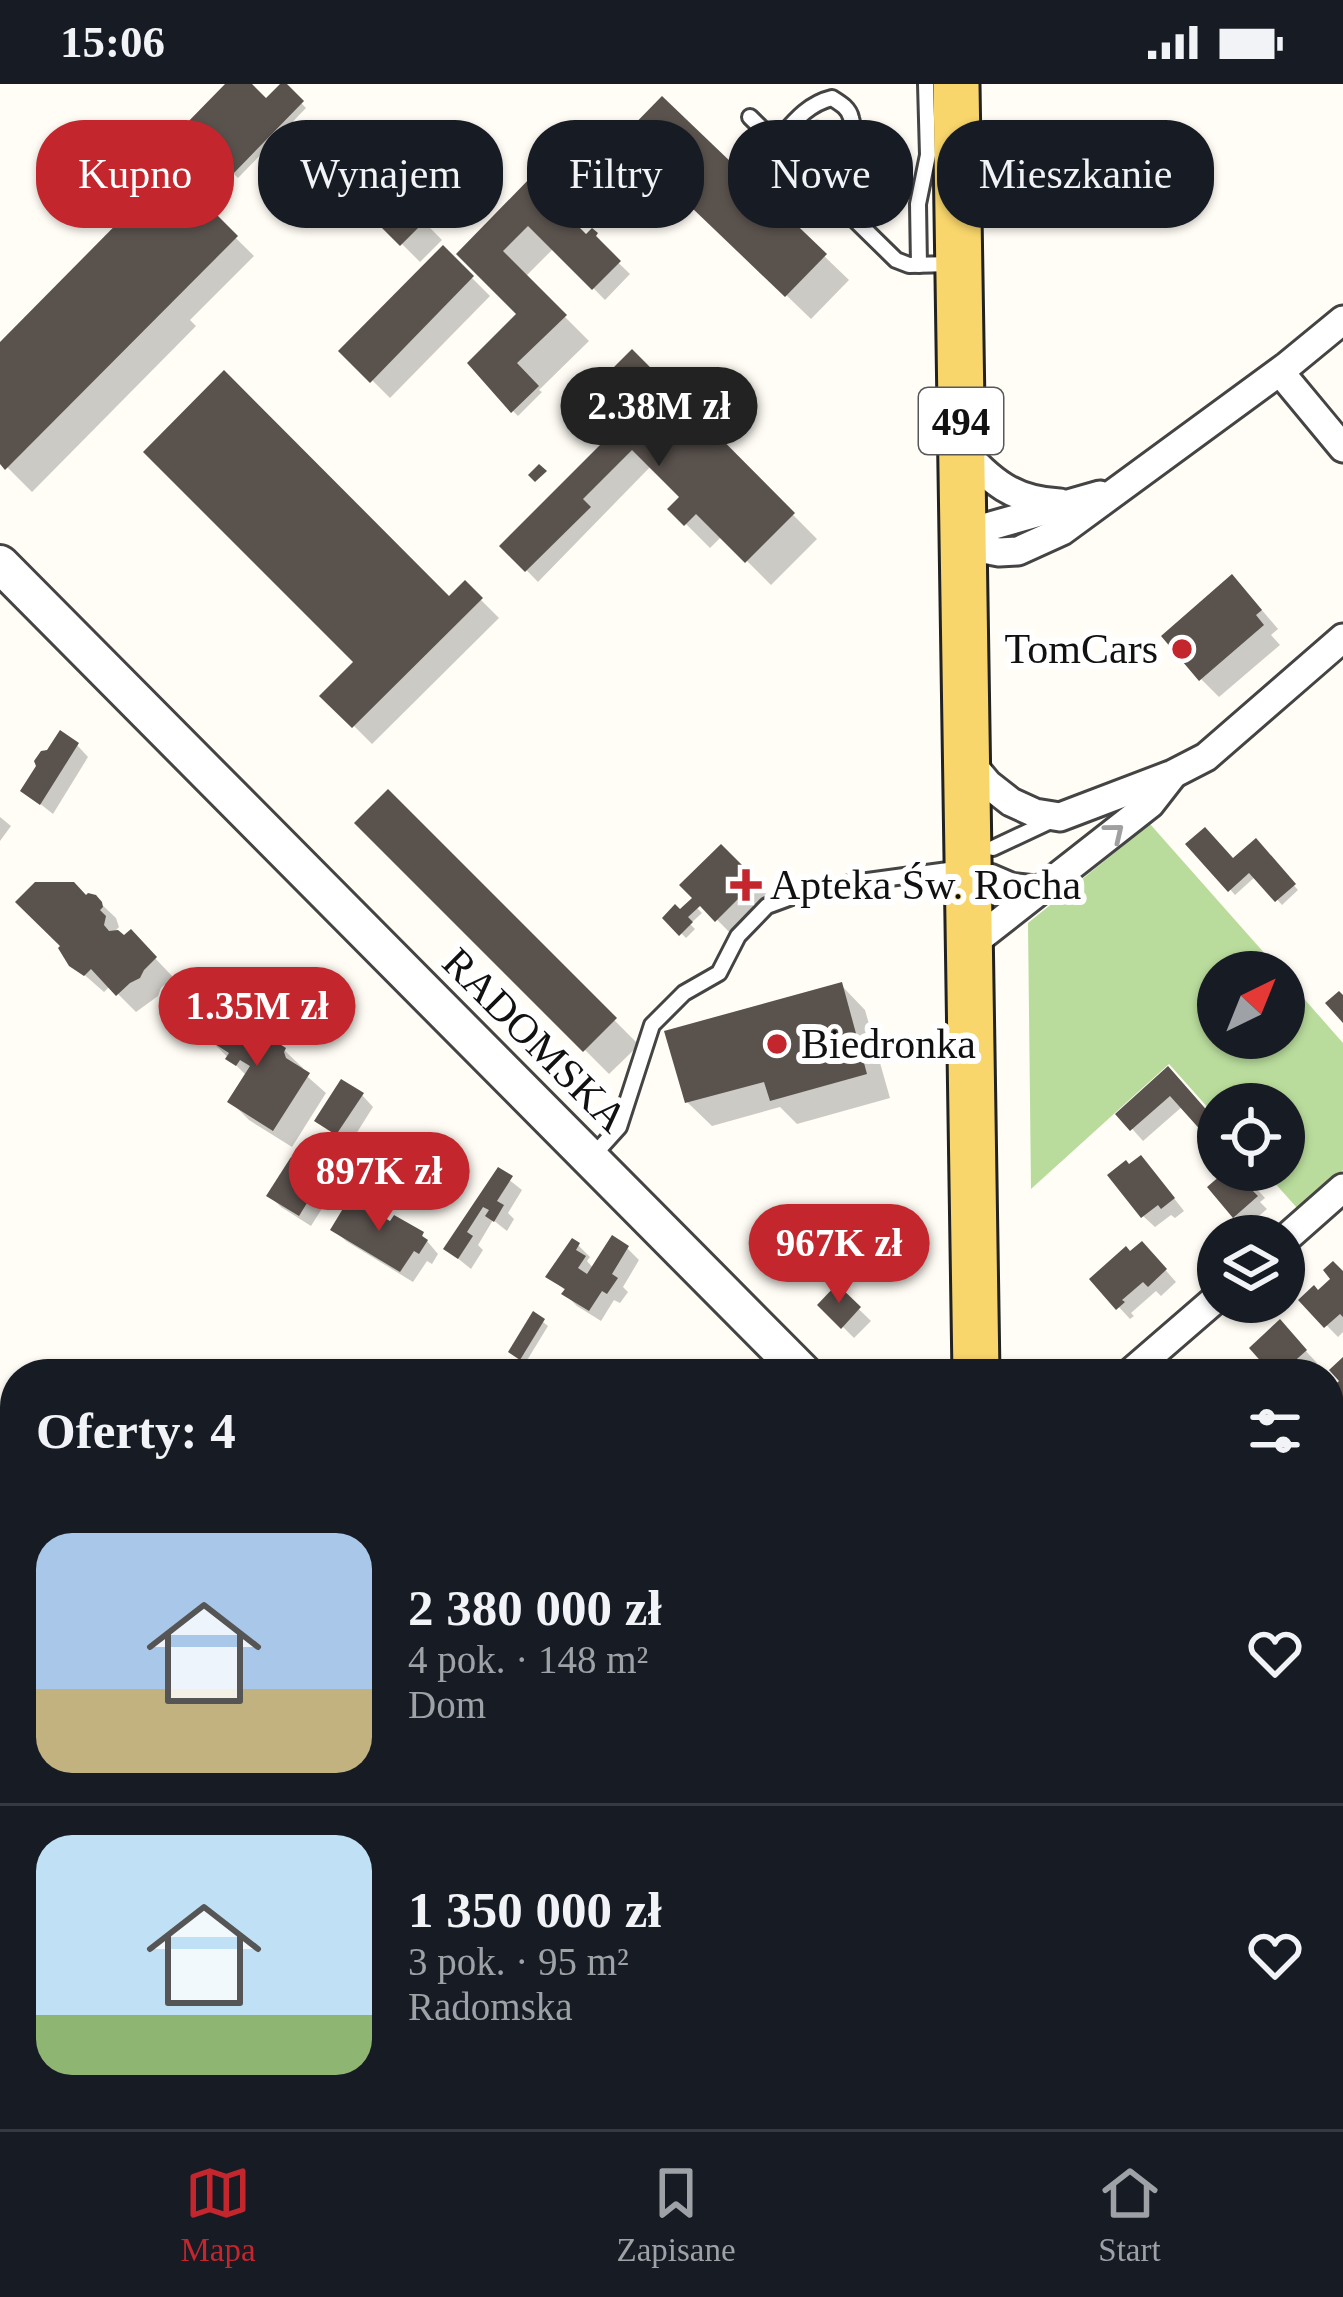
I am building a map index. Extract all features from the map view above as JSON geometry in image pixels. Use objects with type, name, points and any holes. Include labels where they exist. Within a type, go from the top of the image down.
[{"type":"main road","name":"494","points":[[956,84],[939,264],[961,448],[966,758],[984,862],[969,946],[976,1359]]},
{"type":"street","points":[[963,594],[992,568],[1062,531],[1126,486],[1343,320]]},
{"type":"street","points":[[1280,372],[1343,448]]},
{"type":"street","points":[[961,448],[989,477],[1017,496],[1076,503]]},
{"type":"street","points":[[962,542],[980,529],[1126,486]]},
{"type":"street","points":[[962,542],[999,552],[1018,551]]},
{"type":"street","name":"RADOMSKA","points":[[0,564],[789,1359]]},
{"type":"street","points":[[966,758],[1011,802],[1060,817],[1206,757],[1343,638]]},
{"type":"street","points":[[969,946],[1150,804],[1173,774]]},
{"type":"street","points":[[1305,1222],[1343,1189]]},
{"type":"street","points":[[1146,1359],[1197,1315]]},
{"type":"lane","points":[[864,228],[896,260],[909,265],[939,264],[918,204],[928,155],[926,84]]},
{"type":"lane","points":[[795,120],[817,102],[832,98],[843,104],[851,120]]},
{"type":"lane","points":[[750,117],[753,120]]},
{"type":"lane","points":[[590,1159],[619,1127],[652,1025],[684,993],[719,973],[738,936],[767,906],[816,888],[984,862],[1060,817]]},
{"type":"lane","points":[[984,862],[1025,884],[1051,884]]},
{"type":"green space","points":[[1150,824],[1262,951],[1197,951],[1197,1059],[1305,1059],[1305,1000],[1343,1043],[1343,1170],[1298,1209],[1282,1191],[1305,1191],[1305,1083],[1197,1083],[1197,1095],[1169,1064],[1031,1189],[1028,923]]},
{"type":"building","points":[[225,84],[252,84],[266,98],[280,84],[287,84],[304,101],[286,120],[258,120],[258,148],[234,173],[234,120],[190,120]]},
{"type":"building","points":[[662,96],[687,120],[639,120]]},
{"type":"building","points":[[704,136],[728,159],[728,228],[800,228],[827,254],[785,297],[704,219]]},
{"type":"building","points":[[527,181],[527,227],[503,251],[567,315],[517,363],[539,386],[511,413],[467,363],[516,314],[456,254],[481,228],[503,228],[503,206]]},
{"type":"building","points":[[113,228],[230,228],[238,236],[5,470],[0,464],[0,342]]},
{"type":"building","points":[[382,228],[418,228],[400,246]]},
{"type":"building","points":[[530,228],[580,228],[586,234],[592,228],[598,233],[621,261],[592,290]]},
{"type":"building","points":[[443,245],[474,276],[370,383],[338,351]]},
{"type":"building","points":[[632,349],[795,513],[745,563],[696,514],[684,526],[667,509],[679,497],[632,450],[583,499],[591,507],[525,572],[499,546],[614,431],[582,399]]},
{"type":"building","points":[[224,370],[449,596],[465,580],[483,598],[352,728],[319,696],[353,662],[143,452]]},
{"type":"building","points":[[539,464],[547,471],[535,482],[528,475]]},
{"type":"building","points":[[1232,574],[1262,610],[1256,615],[1264,625],[1199,681],[1161,636]]},
{"type":"building","points":[[60,730],[79,743],[40,805],[20,791],[36,766],[34,761]]},
{"type":"building","points":[[388,789],[617,1018],[583,1052],[354,823]]},
{"type":"building","points":[[1205,827],[1233,858],[1256,838],[1296,884],[1275,902],[1249,873],[1228,892],[1185,844]]},
{"type":"building","points":[[721,844],[757,880],[715,922],[700,906],[679,936],[662,918],[675,904],[680,909],[692,898],[679,885]]},
{"type":"building","points":[[35,882],[74,882],[86,895],[96,895],[109,931],[124,935],[131,929],[157,957],[116,996],[91,969],[84,976],[69,966],[60,946],[15,902]]},
{"type":"building","points":[[842,982],[867,1074],[770,1101],[764,1082],[685,1103],[664,1031]]},
{"type":"building","points":[[1339,991],[1343,995],[1343,1023],[1325,1003]]},
{"type":"building","points":[[219,1006],[286,1048],[286,1058],[310,1073],[273,1131],[227,1102],[250,1066],[240,1060],[236,1066],[225,1059],[229,1053],[201,1035]]},
{"type":"building","points":[[1168,1066],[1197,1099],[1197,1126],[1170,1096],[1130,1131],[1115,1114]]},
{"type":"building","points":[[341,1079],[364,1093],[336,1135],[314,1121]]},
{"type":"building","points":[[1141,1155],[1175,1198],[1141,1218],[1107,1175]]},
{"type":"building","points":[[291,1157],[323,1177],[299,1216],[266,1196]]},
{"type":"building","points":[[498,1167],[513,1176],[497,1201],[504,1205],[494,1222],[485,1216],[489,1210],[483,1207],[458,1259],[443,1249]]},
{"type":"building","points":[[1210,1191],[1253,1191],[1258,1196],[1236,1215],[1230,1215]]},
{"type":"building","points":[[350,1197],[390,1221],[394,1215],[424,1232],[428,1240],[400,1272],[330,1230]]},
{"type":"building","points":[[612,1235],[629,1246],[612,1274],[618,1278],[589,1311],[561,1294],[565,1289],[545,1277],[572,1238],[580,1243],[576,1250],[586,1256],[578,1268],[587,1274]]},
{"type":"building","points":[[1142,1241],[1167,1269],[1148,1287],[1143,1282],[1116,1310],[1089,1279],[1126,1246],[1130,1251]]},
{"type":"building","points":[[1333,1261],[1343,1271],[1343,1317],[1340,1314],[1324,1328],[1305,1308],[1305,1293],[1330,1279],[1323,1270]]},
{"type":"building","points":[[837,1284],[861,1307],[841,1329],[817,1305]]},
{"type":"building","points":[[533,1311],[545,1319],[521,1359],[508,1352]]},
{"type":"building","points":[[1276,1323],[1283,1323],[1307,1350],[1297,1359],[1259,1359],[1249,1348]]},
{"type":"place","name":"TomCars","points":[[1182,649]]},
{"type":"place","name":"Apteka Św. Rocha","points":[[746,885]]},
{"type":"place","name":"Biedronka","points":[[777,1044]]}]
